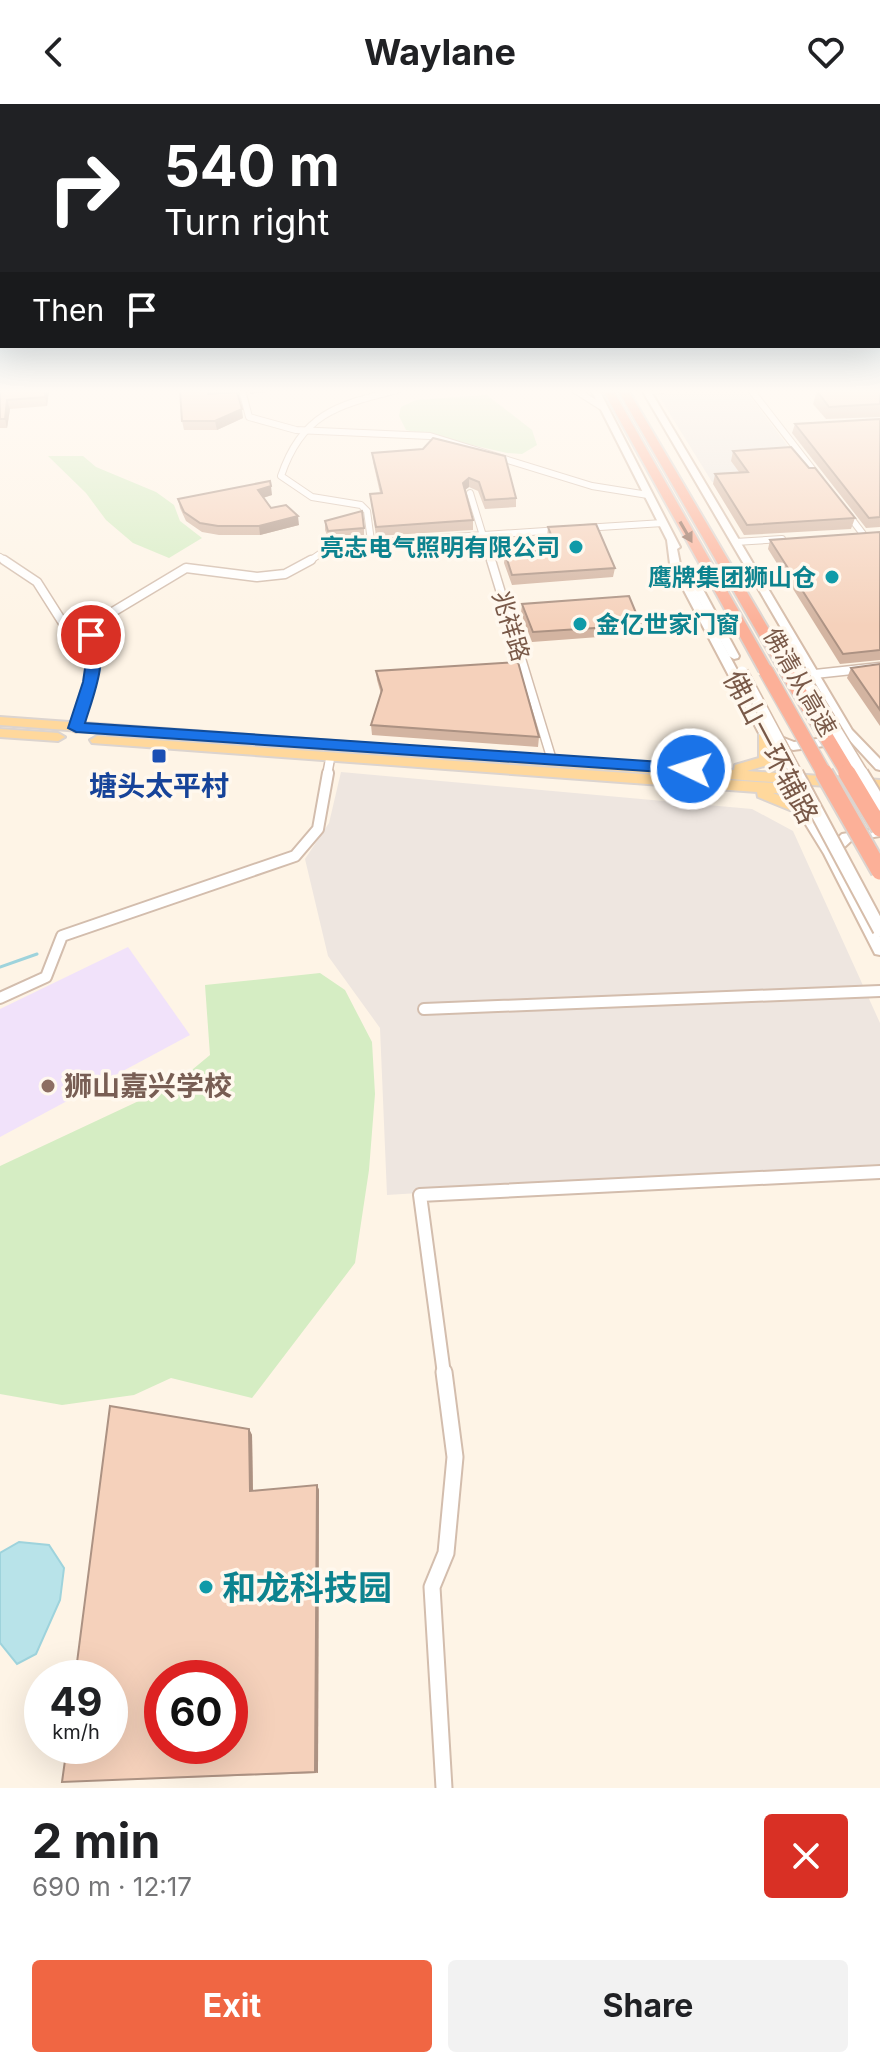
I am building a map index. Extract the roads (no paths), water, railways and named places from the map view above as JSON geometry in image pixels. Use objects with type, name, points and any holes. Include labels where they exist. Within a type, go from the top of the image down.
[{"type":"highway","name":"佛清从高速","points":[[645,469],[766,671],[880,871]]},
{"type":"highway","name":"佛清从高速","points":[[668,469],[714,549],[792,669],[880,830]]},
{"type":"highway","points":[[679,469],[694,495],[714,549]]},
{"type":"main road","name":"佛山一环辅路","points":[[634,469],[880,930]]},
{"type":"main road","points":[[691,469],[848,732],[880,766]]},
{"type":"main road","points":[[722,522],[732,552],[792,669],[880,804]]},
{"type":"main road","name":"佛山一环辅路","points":[[671,541],[675,564],[766,735],[802,810],[830,853],[880,950]]},
{"type":"main road","points":[[0,722],[719,771],[880,796]]},
{"type":"main road","points":[[719,771],[766,761],[766,735],[799,746],[838,741],[848,732]]},
{"type":"main road","points":[[0,733],[710,784],[880,785]]},
{"type":"main road","points":[[710,784],[783,800],[802,810]]},
{"type":"main road","points":[[830,853],[847,837],[880,830]]},
{"type":"street","points":[[283,469],[281,476],[312,497],[361,505],[367,511],[371,541]]},
{"type":"street","points":[[537,469],[581,484],[648,495]]},
{"type":"street","points":[[812,469],[826,487]]},
{"type":"street","name":"兆祥路","points":[[470,493],[552,760]]},
{"type":"street","points":[[844,510],[867,534],[847,535]]},
{"type":"street","points":[[81,631],[186,568],[236,576],[269,574],[298,569],[313,555],[333,545],[663,523]]},
{"type":"street","points":[[735,542],[799,538]]},
{"type":"street","points":[[0,557],[37,582],[63,623],[91,635],[95,648],[90,682],[76,728]]},
{"type":"street","points":[[815,674],[880,667]]},
{"type":"street","points":[[0,998],[46,977],[62,936],[295,856],[318,829],[330,759]]},
{"type":"street","points":[[424,1009],[880,991]]},
{"type":"street","points":[[444,1788],[432,1587],[446,1553],[455,1457],[420,1195],[880,1172]]},
{"type":"water","points":[[19,1542],[49,1545],[64,1568],[60,1600],[36,1654],[17,1664],[0,1643],[0,1553]]},
{"type":"waterway","points":[[0,967],[37,954]]},
{"type":"place","name":"亮志电气照明有限公司","points":[[576,547]]},
{"type":"place","name":"鹰牌集团狮山仓","points":[[832,577]]},
{"type":"place","name":"金亿世家门窗","points":[[580,624]]},
{"type":"place","name":"塘头太平村","points":[[159,756]]},
{"type":"place","name":"狮山嘉兴学校","points":[[48,1086]]},
{"type":"place","name":"和龙科技园","points":[[206,1587]]}]
